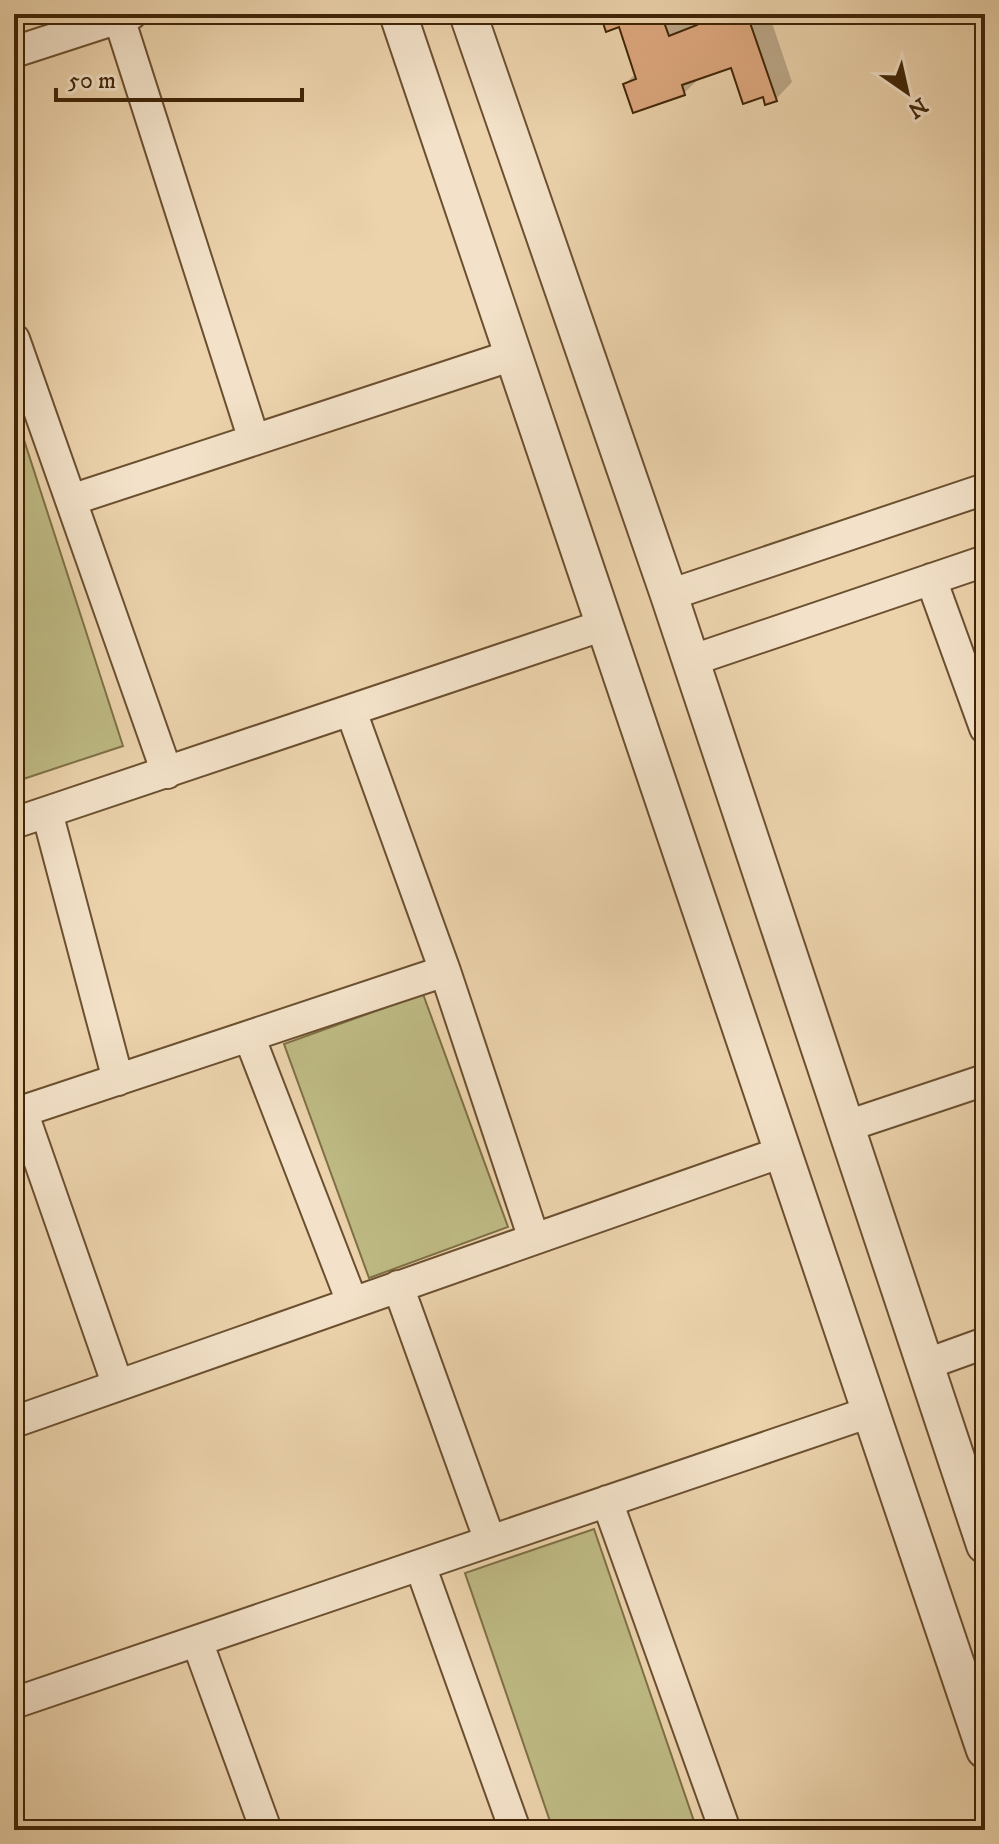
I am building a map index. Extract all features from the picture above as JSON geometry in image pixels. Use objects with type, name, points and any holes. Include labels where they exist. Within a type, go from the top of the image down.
[{"type":"street","points":[[398,14],[985,1750]]},
{"type":"street","points":[[468,14],[669,595],[985,1545]]},
{"type":"street","points":[[14,52],[125,16],[254,440]]},
{"type":"street","points":[[14,339],[167,773]]},
{"type":"street","points":[[71,500],[513,355]]},
{"type":"street","points":[[669,595],[985,489]]},
{"type":"street","points":[[690,661],[985,561]]},
{"type":"street","points":[[931,579],[985,728]]},
{"type":"street","points":[[14,823],[604,625]]},
{"type":"street","points":[[351,711],[445,971],[534,1239]]},
{"type":"street","points":[[47,812],[118,1080]]},
{"type":"street","points":[[117,1383],[18,1112],[445,971]]},
{"type":"street","points":[[249,1036],[352,1302]]},
{"type":"street","points":[[844,1127],[985,1080]]},
{"type":"street","points":[[14,1422],[117,1383],[782,1152]]},
{"type":"street","points":[[398,1286],[490,1541]]},
{"type":"street","points":[[924,1365],[985,1343]]},
{"type":"street","points":[[14,1703],[870,1412]]},
{"type":"street","points":[[607,1501],[725,1830]]},
{"type":"street","points":[[420,1565],[515,1830]]},
{"type":"street","points":[[197,1641],[266,1830]]},
{"type":"shaded area","points":[[14,409],[123,746],[14,782]]},
{"type":"shaded area","points":[[423,994],[508,1227],[369,1278],[284,1044]]},
{"type":"shaded area","points":[[594,1529],[697,1830],[553,1830],[465,1573]]},
{"type":"building","points":[[600,14],[661,14],[669,36],[697,25],[693,14],[747,14],[777,101],[765,105],[763,97],[743,104],[731,68],[682,85],[685,95],[633,113],[623,84],[636,79],[619,27],[606,32]]}]
